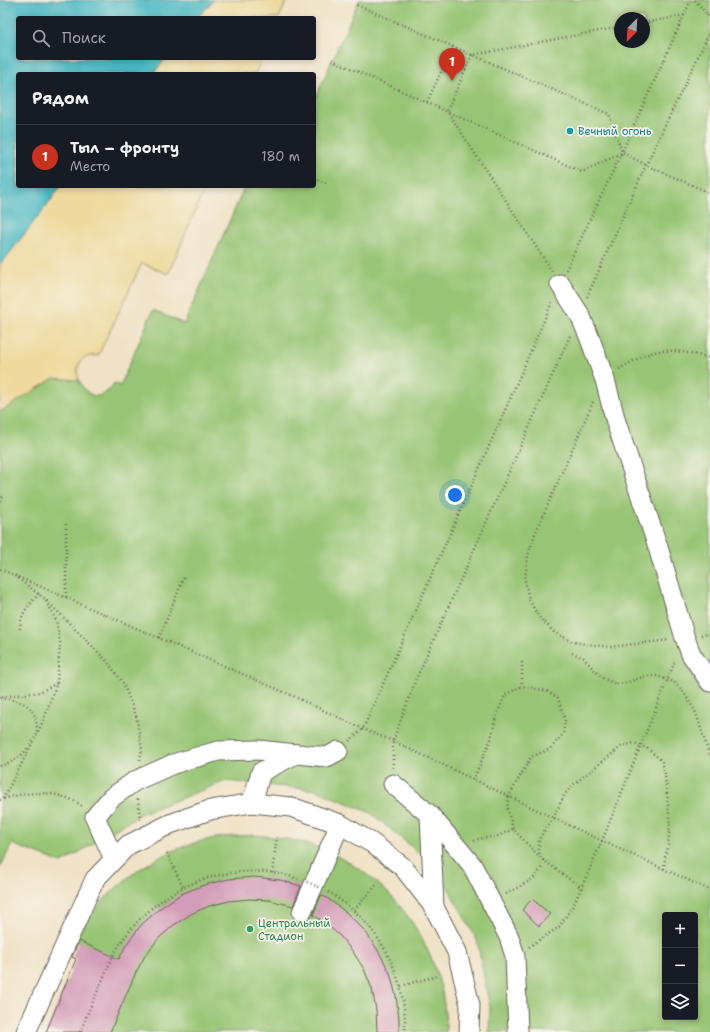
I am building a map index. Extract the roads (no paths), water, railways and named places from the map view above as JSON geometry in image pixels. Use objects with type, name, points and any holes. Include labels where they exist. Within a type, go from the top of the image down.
[{"type":"lane","points":[[560,284],[580,315],[605,380],[616,422],[657,544],[684,638],[691,654],[710,682]]},
{"type":"lane","points":[[114,859],[95,818],[112,798],[135,781],[173,764],[218,752],[258,750],[327,757],[338,752]]},
{"type":"lane","points":[[252,803],[261,772],[296,754]]},
{"type":"lane","points":[[393,784],[430,815],[472,865],[509,937],[515,956],[518,1032]]},
{"type":"lane","points":[[26,1032],[95,879],[114,859],[128,845],[170,824],[210,810],[252,803],[291,807],[340,824],[372,843],[403,867],[434,907],[457,952],[470,1005],[469,1032]]},
{"type":"lane","points":[[430,815],[434,907]]},
{"type":"lane","points":[[302,912],[340,824]]},
{"type":"water","points":[[0,0],[214,0],[199,16],[16,16],[16,60],[164,60],[155,72],[16,72],[16,188],[59,188],[51,200],[0,264]]},
{"type":"place","name":"Тыл – фронту","points":[[452,81]]},
{"type":"place","name":"Вечный огонь","points":[[570,131]]},
{"type":"place","name":"Центральный Стадион","points":[[250,929]]}]
